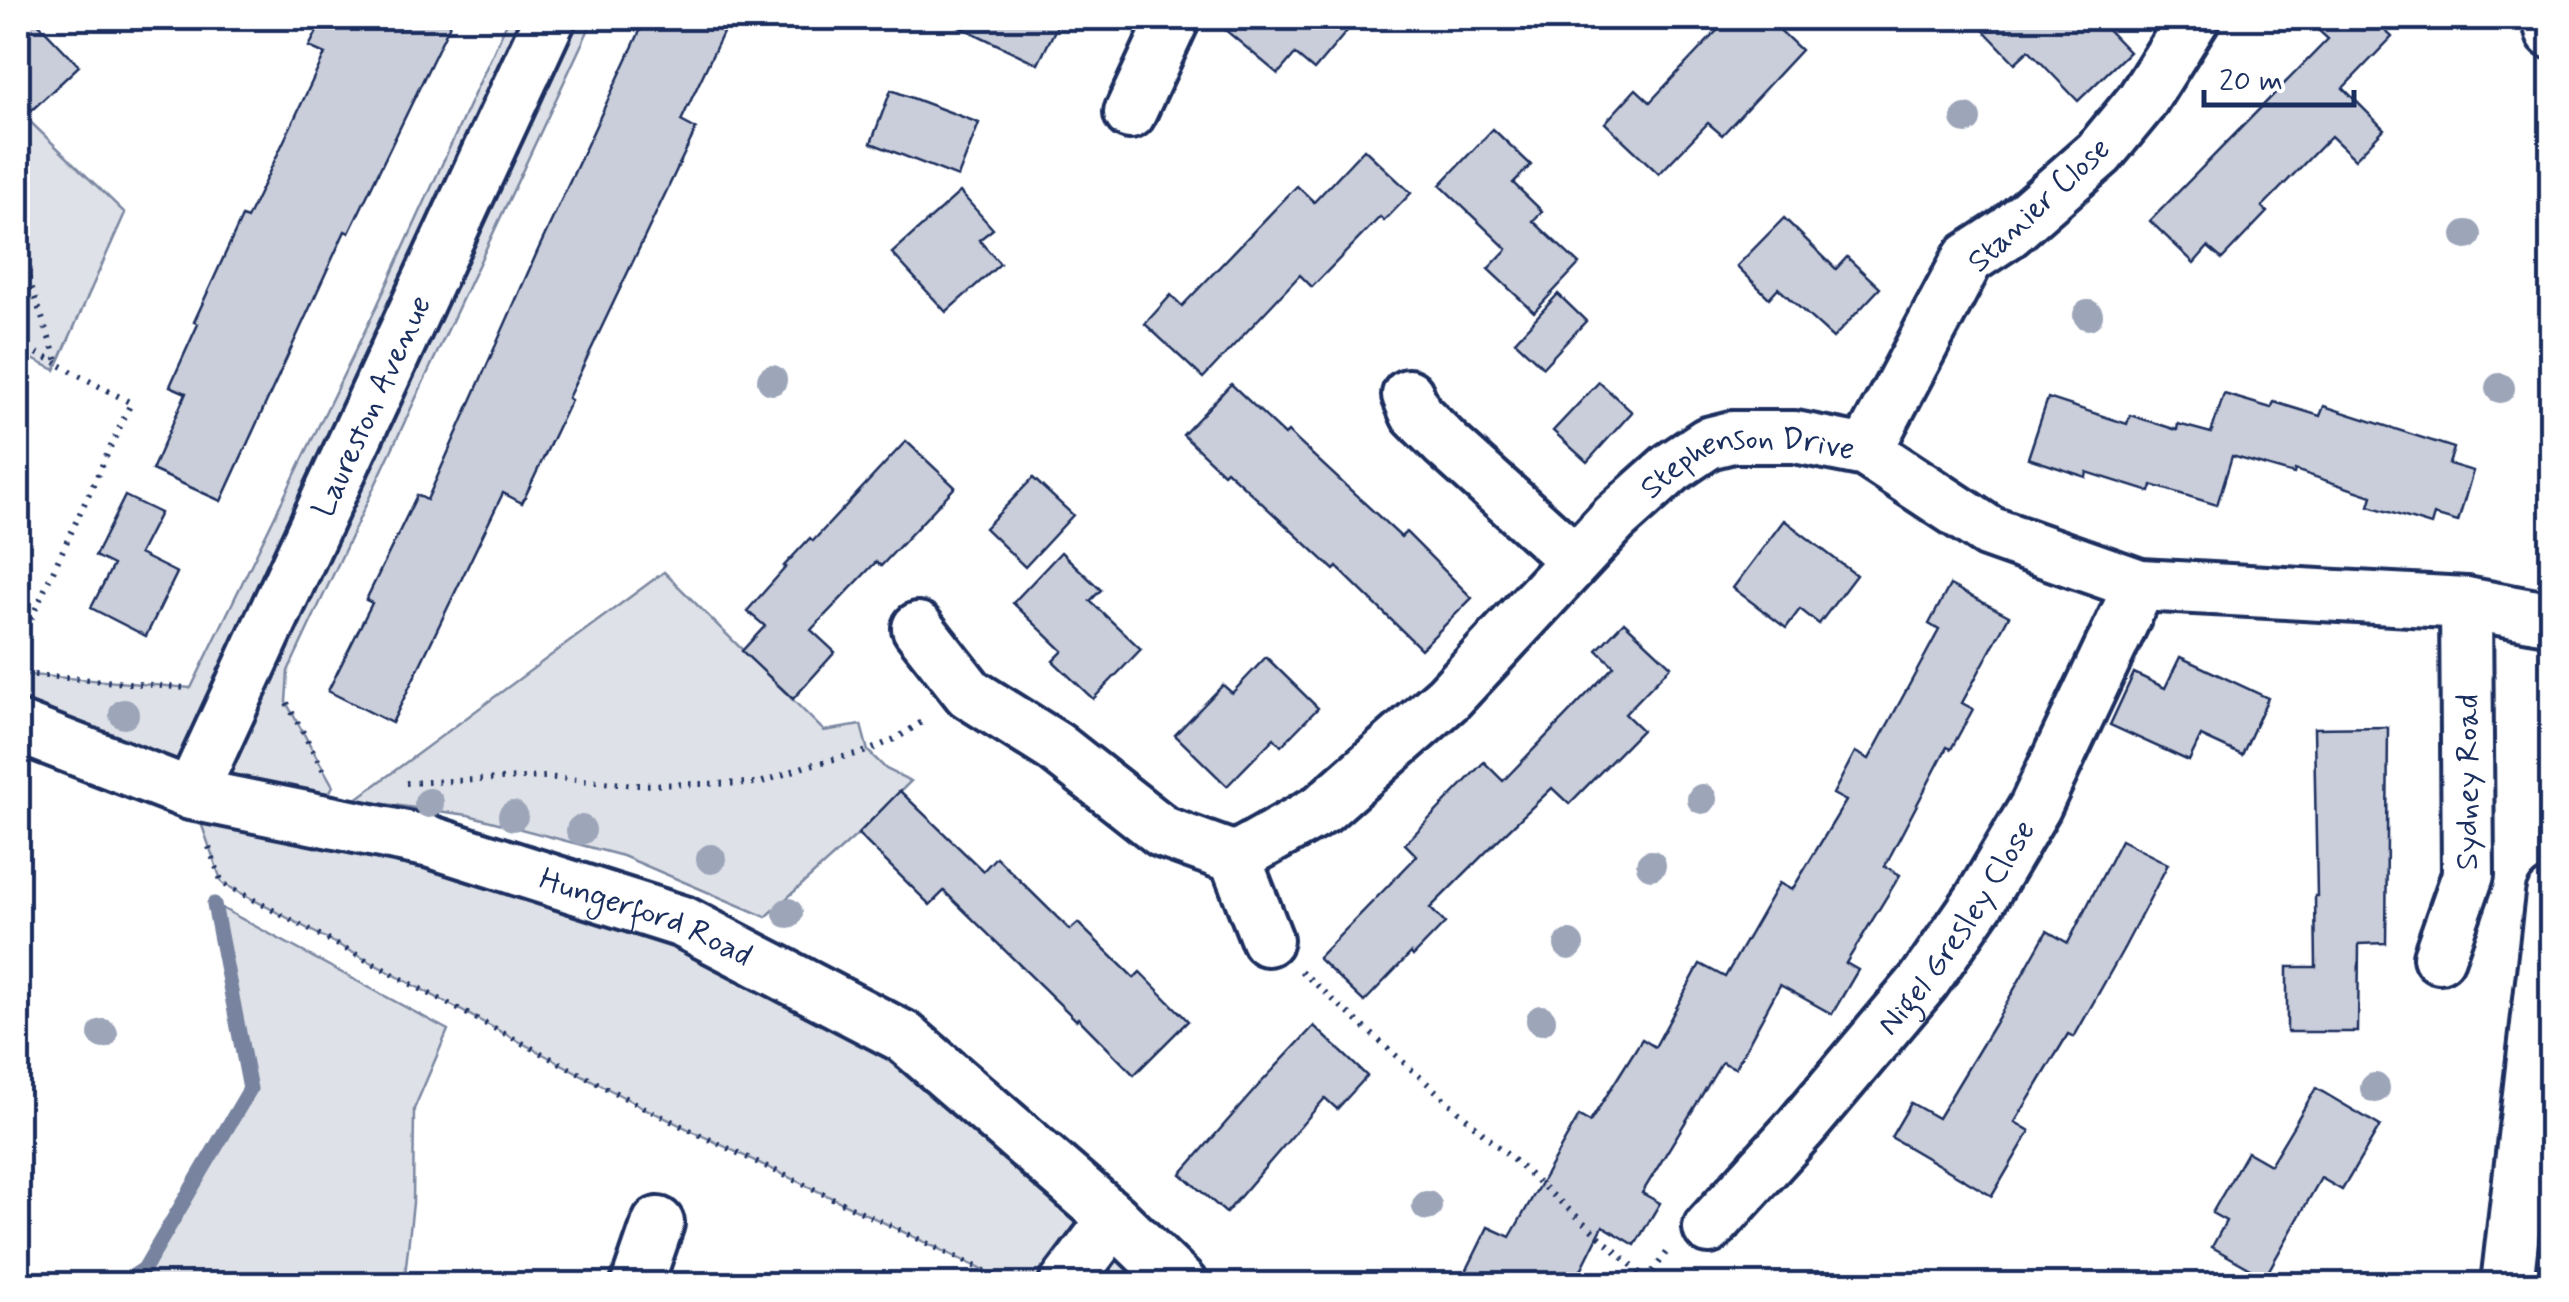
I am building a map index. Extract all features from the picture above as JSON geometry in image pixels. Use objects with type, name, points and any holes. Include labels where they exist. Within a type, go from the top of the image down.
[{"type":"street","name":"Laureston Avenue","points":[[191,794],[550,18]]},
{"type":"street","points":[[1130,113],[1174,18]]},
{"type":"street","name":"Stanier Close","points":[[1866,451],[1968,260],[2009,232],[2099,153],[2141,102],[2194,18]]},
{"type":"street","points":[[2548,18],[2552,33]]},
{"type":"street","points":[[1408,395],[1416,414],[1446,444],[1575,560]]},
{"type":"street","name":"Stephenson Drive","points":[[1235,858],[1322,809],[1448,698],[1629,505],[1708,443],[1732,437],[1796,436],[1866,451],[1989,532],[2140,585],[2466,603],[2552,619]]},
{"type":"street","name":"Nigel Gresley Close","points":[[1709,1228],[1801,1127],[1924,981],[1980,900],[2035,807],[2140,585]]},
{"type":"street","name":"Sydney Road","points":[[2439,958],[2468,875],[2466,603]]},
{"type":"street","points":[[918,628],[969,693],[1056,747],[1163,832],[1235,858],[1266,940]]},
{"type":"street","name":"Hungerford Road","points":[[18,727],[191,794],[431,842],[683,922],[904,1037],[1114,1219],[1181,1284]]},
{"type":"street","points":[[2508,1284],[2552,895]]},
{"type":"street","points":[[1065,1284],[1114,1219]]},
{"type":"street","points":[[637,1284],[658,1223]]},
{"type":"path","points":[[18,248],[58,364]]},
{"type":"path","points":[[18,344],[131,403],[18,647]]},
{"type":"path","points":[[390,784],[544,777],[636,785],[760,784],[897,738],[969,693]]},
{"type":"path","points":[[191,794],[222,883],[644,1108],[1012,1284]]},
{"type":"path","points":[[1266,940],[1647,1279],[1690,1222],[1709,1228]]},
{"type":"shaded area","points":[[509,18],[594,18],[288,671],[286,702],[333,786],[315,819],[431,842],[904,1037],[1181,1284],[1012,1284],[644,1108],[222,883],[191,794],[18,727],[18,674],[191,688],[377,306]]},
{"type":"shaded area","points":[[18,110],[125,213],[55,370],[18,352]]},
{"type":"shaded area","points":[[664,572],[824,731],[861,725],[868,751],[886,769],[911,781],[766,917],[623,856],[468,815],[355,800]]},
{"type":"shaded area","points":[[214,904],[448,1030],[414,1109],[413,1203],[404,1284],[121,1284],[144,1269],[250,1089]]},
{"type":"building","points":[[18,18],[33,18],[79,66],[18,123]]},
{"type":"building","points":[[324,18],[453,18],[349,233],[345,231],[221,501],[152,470],[186,393],[170,386],[198,324],[194,322],[325,54],[309,47]]},
{"type":"building","points":[[646,18],[730,18],[681,121],[696,129],[522,503],[503,493],[392,723],[328,691],[372,603],[366,600],[417,495],[427,500]]},
{"type":"building","points":[[942,18],[1061,18],[1038,64]]},
{"type":"building","points":[[1211,18],[1358,18],[1314,70],[1295,54],[1278,74]]},
{"type":"building","points":[[1729,18],[1767,18],[1801,50],[1722,135],[1708,123],[1659,174],[1605,123],[1636,89],[1650,102]]},
{"type":"building","points":[[1972,18],[2096,18],[2129,52],[2078,101],[2029,50],[2015,63]]},
{"type":"building","points":[[2305,18],[2372,18],[2392,37],[2343,88],[2384,129],[2355,159],[2331,136],[2262,207],[2267,212],[2222,259],[2208,247],[2194,263],[2150,221],[2328,39]]},
{"type":"building","points":[[891,90],[979,123],[958,177],[871,143]]},
{"type":"building","points":[[1493,129],[1531,165],[1513,183],[1542,211],[1533,221],[1579,264],[1534,312],[1488,269],[1507,249],[1440,185]]},
{"type":"building","points":[[1364,149],[1411,193],[1384,221],[1380,217],[1312,287],[1300,275],[1203,378],[1145,324],[1171,295],[1182,306],[1297,186],[1314,202]]},
{"type":"building","points":[[960,192],[993,229],[979,240],[1000,264],[946,312],[892,253]]},
{"type":"building","points":[[1784,218],[1836,269],[1847,257],[1880,288],[1833,338],[1778,288],[1769,298],[1737,266]]},
{"type":"building","points":[[1558,294],[1586,321],[1543,367],[1515,341]]},
{"type":"building","points":[[1599,382],[1632,412],[1587,462],[1553,431]]},
{"type":"building","points":[[1231,384],[1401,537],[1406,532],[1472,598],[1421,649],[1337,567],[1334,570],[1183,435]]},
{"type":"building","points":[[2224,394],[2271,408],[2274,402],[2320,416],[2324,406],[2454,448],[2449,464],[2473,471],[2458,522],[2434,515],[2431,525],[2369,506],[2372,496],[2295,470],[2294,474],[2232,456],[2217,505],[2152,485],[2150,492],[2087,472],[2086,477],[2028,458],[2048,398],[2127,424],[2130,415],[2177,430],[2178,424],[2211,433]]},
{"type":"building","points":[[906,441],[955,487],[881,566],[876,562],[811,630],[835,652],[793,699],[742,651],[765,626],[747,611],[810,538],[813,541]]},
{"type":"building","points":[[1033,478],[1073,515],[1025,567],[985,528]]},
{"type":"building","points":[[125,496],[160,513],[139,554],[177,573],[146,636],[91,608],[113,565],[95,556]]},
{"type":"building","points":[[1784,520],[1856,575],[1819,624],[1800,609],[1786,628],[1733,588]]},
{"type":"building","points":[[1061,552],[1101,590],[1090,601],[1141,649],[1093,699],[1053,661],[1063,651],[1013,603]]},
{"type":"building","points":[[1950,585],[2009,616],[1962,703],[1973,709],[1951,749],[1947,747],[1885,866],[1900,875],[1846,963],[1858,970],[1832,1014],[1780,985],[1735,1068],[1722,1062],[1642,1193],[1660,1203],[1635,1245],[1603,1226],[1574,1284],[1460,1284],[1488,1227],[1510,1237],[1579,1116],[1590,1122],[1642,1039],[1655,1047],[1700,964],[1725,977],[1779,883],[1792,890],[1846,801],[1833,794],[1855,752],[1869,759],[1939,630],[1929,624]]},
{"type":"building","points":[[1624,622],[1671,666],[1625,714],[1642,730],[1569,804],[1552,788],[1498,840],[1430,908],[1445,923],[1364,1002],[1318,958],[1417,856],[1405,844],[1484,762],[1503,781],[1614,666],[1597,650]]},
{"type":"building","points":[[1266,657],[1318,708],[1281,746],[1274,738],[1227,786],[1175,735],[1223,685],[1232,693]]},
{"type":"building","points":[[2180,657],[2268,698],[2242,755],[2201,736],[2189,761],[2110,725],[2134,673],[2165,688]]},
{"type":"building","points":[[2388,727],[2386,943],[2359,944],[2358,1032],[2287,1032],[2287,967],[2316,967],[2314,728]]},
{"type":"building","points":[[900,791],[983,871],[996,857],[1070,930],[1078,923],[1134,978],[1140,972],[1188,1021],[1134,1075],[944,891],[930,905],[858,834]]},
{"type":"building","points":[[2121,840],[2168,864],[2074,1037],[2068,1034],[2015,1122],[2030,1131],[1992,1196],[1891,1137],[1911,1103],[1938,1118],[2047,931],[2068,943]]},
{"type":"building","points":[[1314,1026],[1367,1076],[1337,1109],[1325,1098],[1226,1213],[1181,1174]]},
{"type":"building","points":[[2316,1088],[2380,1126],[2342,1190],[2321,1178],[2265,1277],[2212,1247],[2226,1221],[2212,1213],[2247,1152],[2270,1165]]},
{"type":"waterway","points":[[121,1284],[144,1269],[250,1089],[214,904]]}]
